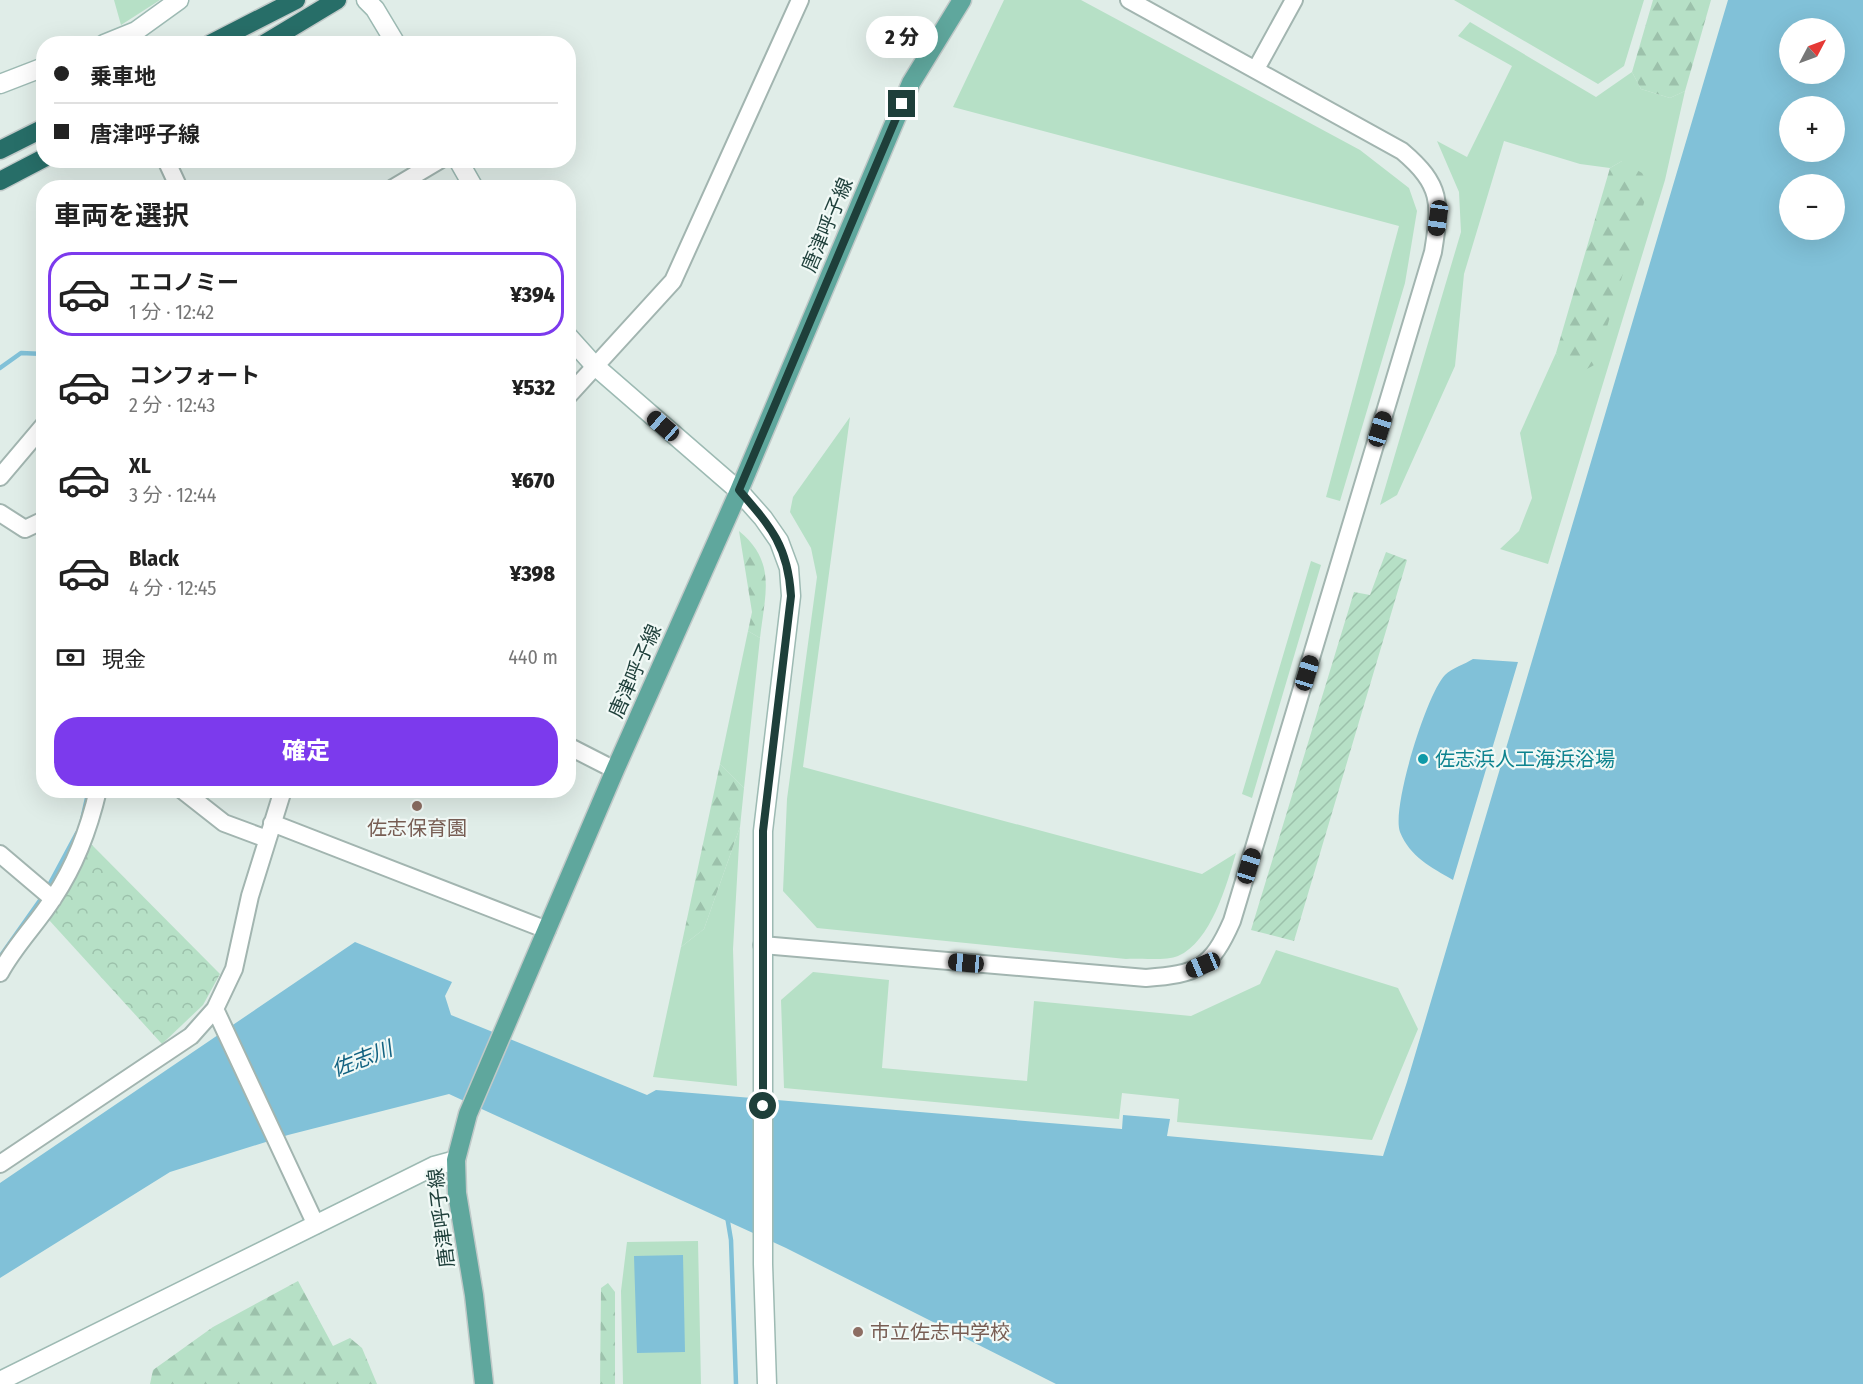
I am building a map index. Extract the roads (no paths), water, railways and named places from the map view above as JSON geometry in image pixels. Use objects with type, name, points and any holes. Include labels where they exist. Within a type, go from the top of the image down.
[{"type":"highway","points":[[226,36],[296,0]]},
{"type":"highway","points":[[277,36],[337,0]]},
{"type":"highway","points":[[0,150],[36,132]]},
{"type":"highway","points":[[0,182],[36,162]]},
{"type":"main road","name":"唐津呼子線","points":[[484,1384],[474,1295],[457,1193],[456,1160],[468,1114],[615,770],[739,490],[911,82],[962,0]]},
{"type":"street","points":[[124,36],[136,31],[179,0]]},
{"type":"street","points":[[366,0],[375,9],[391,36]]},
{"type":"street","points":[[576,387],[673,281],[800,0]]},
{"type":"street","points":[[762,945],[1146,978],[1180,975],[1203,965],[1220,948],[1232,921],[1433,252],[1438,199],[1431,181],[1411,158],[1256,69],[1129,0]]},
{"type":"street","points":[[1256,69],[1294,0]]},
{"type":"street","points":[[0,84],[36,70]]},
{"type":"street","points":[[406,180],[427,168]]},
{"type":"street","points":[[576,345],[596,366],[739,490],[778,541],[789,568],[791,596],[763,831],[763,1264],[767,1384]]},
{"type":"street","points":[[0,477],[36,434]]},
{"type":"street","points":[[0,513],[25,529],[36,524]]},
{"type":"street","points":[[576,750],[615,770]]},
{"type":"street","points":[[0,973],[11,952],[53,899],[72,867],[87,832],[96,798]]},
{"type":"street","points":[[192,798],[224,823],[270,831],[485,906],[546,930]]},
{"type":"street","points":[[0,1164],[191,1036],[215,1009],[234,969],[250,896],[280,798]]},
{"type":"street","points":[[0,854],[53,899]]},
{"type":"street","points":[[215,1009],[316,1225]]},
{"type":"street","points":[[0,1381],[434,1166],[456,1160]]},
{"type":"water","name":"佐志川","points":[[1728,0],[1863,0],[1863,1384],[1056,1384],[786,1248],[449,1094],[288,1135],[170,1172],[0,1278],[0,1183],[355,942],[452,982],[445,996],[451,1015],[647,1095],[656,1090],[1122,1129],[1123,1115],[1170,1119],[1167,1136],[1383,1156],[1407,1082]]},
{"type":"water","points":[[1473,659],[1518,662],[1453,880],[1415,855],[1400,832],[1399,819],[1412,751],[1429,704],[1445,675]]},
{"type":"water","points":[[683,1255],[685,1352],[637,1353],[634,1256]]},
{"type":"waterway","points":[[0,368],[21,353],[36,354]]},
{"type":"waterway","points":[[82,820],[87,798]]},
{"type":"waterway","points":[[47,889],[77,833]]},
{"type":"waterway","points":[[0,957],[43,896]]},
{"type":"waterway","points":[[727,1216],[731,1240],[736,1384]]},
{"type":"place","name":"佐志浜人工海浜浴場","points":[[1423,759]]},
{"type":"place","name":"佐志保育園","points":[[417,806]]},
{"type":"place","name":"市立佐志中学校","points":[[858,1332]]}]
